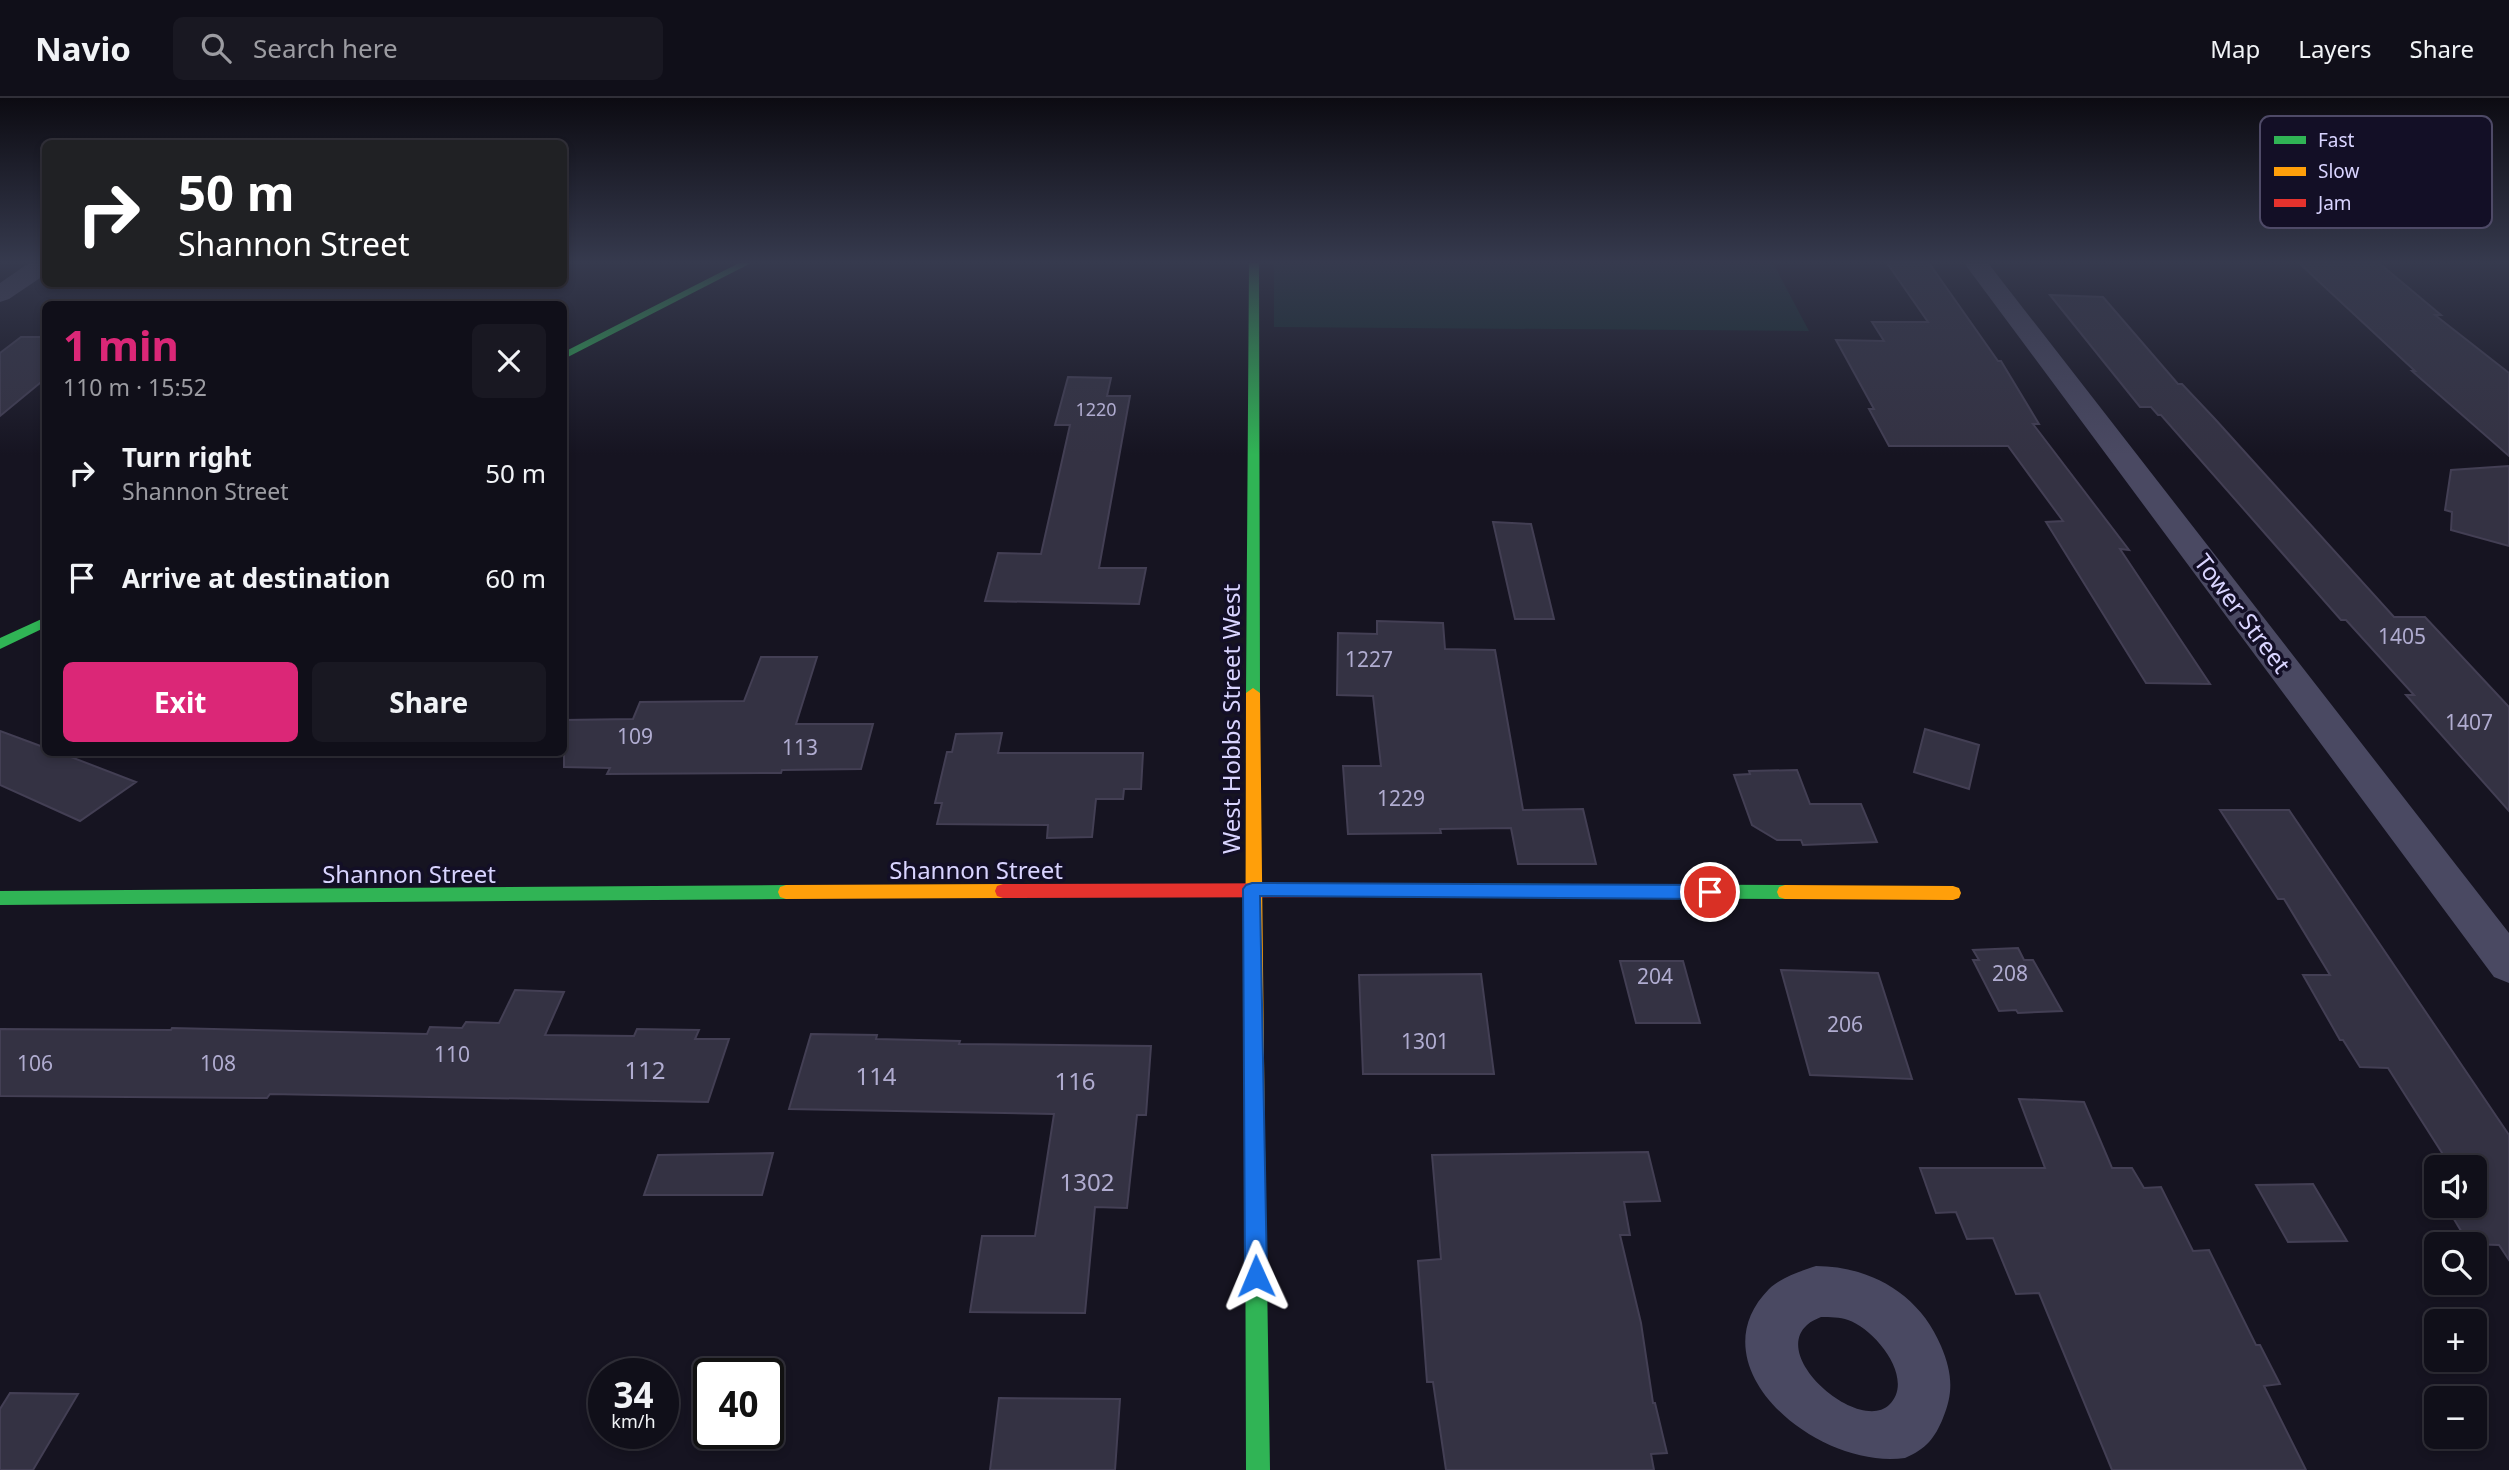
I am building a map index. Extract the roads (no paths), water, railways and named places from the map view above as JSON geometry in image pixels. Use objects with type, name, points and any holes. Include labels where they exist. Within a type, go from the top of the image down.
[{"type":"street","points":[[567,354],[621,327]]},
{"type":"street","name":"West Hobbs Street West","points":[[1254,327],[1252,889],[1258,1470]]},
{"type":"street","name":"Tower Street","points":[[2025,327],[2509,965]]},
{"type":"street","points":[[0,644],[42,623]]},
{"type":"street","name":"Shannon Street","points":[[0,898],[1252,889],[1953,893]]}]
